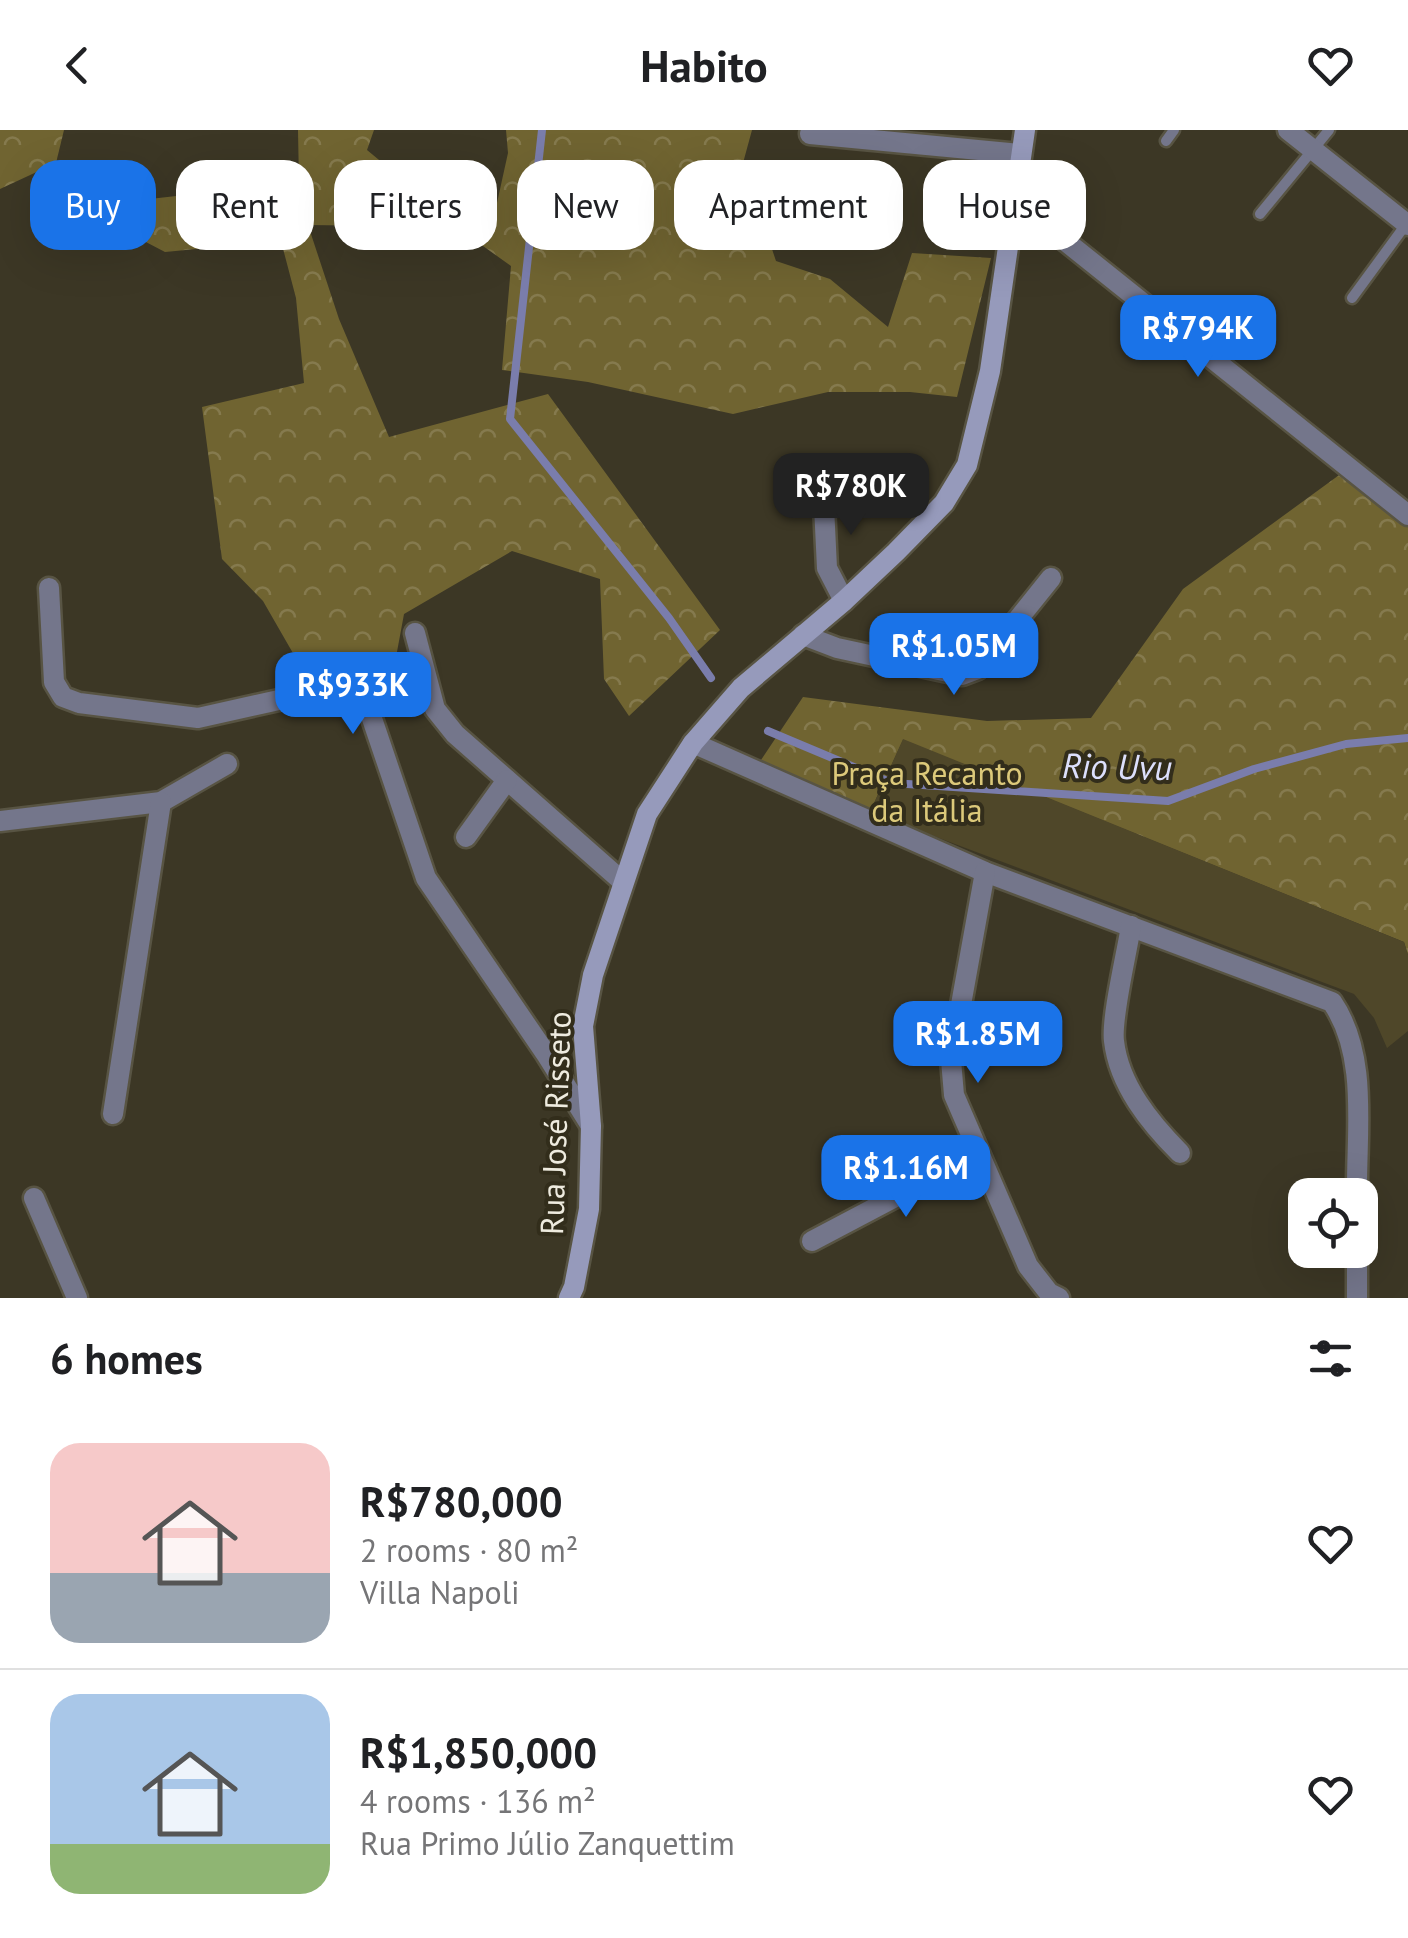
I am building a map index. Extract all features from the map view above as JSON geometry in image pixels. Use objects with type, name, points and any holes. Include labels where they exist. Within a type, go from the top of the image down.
[{"type":"main road","name":"Rua José Risseto","points":[[1020,160],[1025,130]]},
{"type":"main road","name":"Rua José Risseto","points":[[569,1298],[589,1210],[591,1126],[583,1026],[593,976],[647,814],[693,743],[741,688],[844,601],[944,504],[967,465],[990,371],[1008,250]]},
{"type":"street","points":[[1288,130],[1408,224]]},
{"type":"street","points":[[810,134],[1021,154]]},
{"type":"street","points":[[1077,250],[1408,515]]},
{"type":"street","points":[[823,485],[827,568],[844,601]]},
{"type":"street","points":[[803,635],[837,648],[962,675],[978,669],[1051,578]]},
{"type":"street","points":[[49,588],[54,682],[63,697],[79,703],[198,718],[342,686],[365,698],[426,878],[591,1126]]},
{"type":"street","points":[[416,633],[435,709],[455,734],[622,880]]},
{"type":"street","points":[[693,743],[985,872],[1332,1002],[1354,1048],[1357,1178]]},
{"type":"street","points":[[0,821],[161,802],[227,764]]},
{"type":"street","points":[[466,837],[507,780]]},
{"type":"street","points":[[114,1114],[161,802]]},
{"type":"street","points":[[985,872],[951,1060],[954,1096],[1028,1266],[1049,1294],[1058,1298]]},
{"type":"street","points":[[1131,926],[1113,1038],[1119,1063],[1151,1124],[1180,1153]]},
{"type":"street","points":[[812,1241],[977,1154]]},
{"type":"street","points":[[34,1198],[77,1298]]},
{"type":"street","points":[[1357,1268],[1357,1298]]},
{"type":"lane","points":[[1166,141],[1174,130]]},
{"type":"lane","points":[[1260,214],[1329,130]]},
{"type":"lane","points":[[1352,298],[1408,224]]},
{"type":"green space","points":[[0,130],[64,130],[57,160],[30,160],[30,175],[0,189]]},
{"type":"green space","points":[[298,130],[374,130],[367,150],[379,160],[334,160],[334,225],[314,225],[314,160],[299,160]]},
{"type":"green space","points":[[506,130],[752,130],[744,160],[674,160],[674,250],[772,250],[776,261],[830,279],[888,327],[912,253],[991,258],[957,397],[910,392],[828,392],[733,414],[588,382],[502,370],[511,266],[489,250],[497,250],[497,203],[508,153]]},
{"type":"green space","points":[[176,196],[176,250],[186,250],[165,252],[156,247],[156,198]]},
{"type":"green space","points":[[314,243],[339,319],[389,437],[548,394],[720,630],[629,716],[604,679],[600,579],[512,551],[404,614],[391,684],[309,681],[263,601],[222,559],[202,407],[304,383],[296,298],[283,250],[314,250]]},
{"type":"green space","points":[[1346,470],[1408,523],[1408,955],[1404,942],[903,740],[870,812],[761,760],[803,697],[987,721],[1091,718],[1183,589]]},
{"type":"green space","name":"Praça Recanto da Itália","points":[[903,739],[1404,942],[1408,955],[1408,1031],[1387,1048],[1374,1018],[1354,994],[870,812]]},
{"type":"waterway","name":"Rio Uvu","points":[[542,130],[510,419],[669,618],[711,678]]},
{"type":"waterway","name":"Rio Uvu","points":[[768,731],[892,783],[1168,801],[1254,769],[1346,744],[1408,738]]}]
